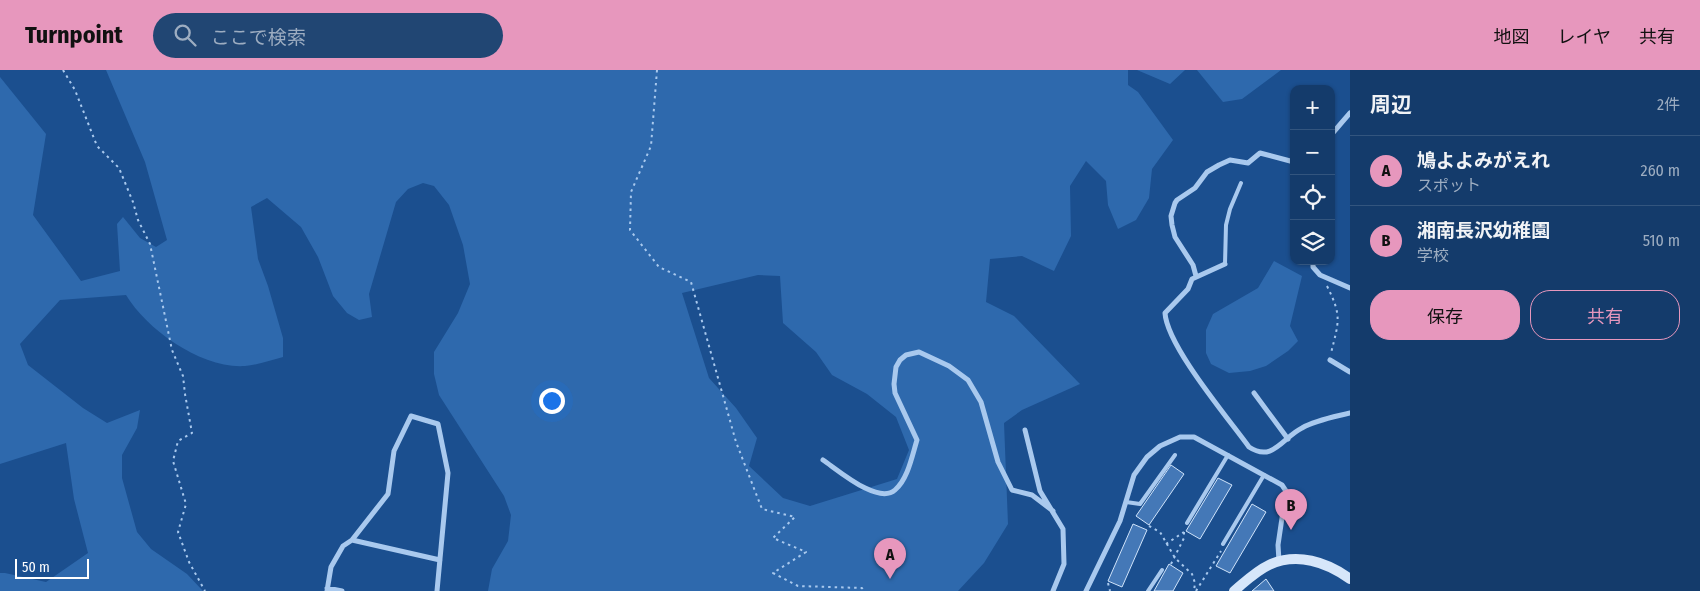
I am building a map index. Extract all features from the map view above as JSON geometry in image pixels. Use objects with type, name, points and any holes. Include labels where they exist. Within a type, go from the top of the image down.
[{"type":"street","points":[[1335,130],[1350,113]]},
{"type":"street","points":[[1196,276],[1193,265],[1182,250],[1172,225],[1171,216],[1178,200],[1195,188],[1207,172],[1230,160],[1248,163],[1260,153],[1290,161]]},
{"type":"street","points":[[1225,264],[1192,279],[1188,289],[1165,313],[1165,322],[1185,360],[1249,447],[1264,453],[1274,450],[1301,428],[1350,413]]},
{"type":"street","points":[[1313,265],[1320,275],[1350,288]]},
{"type":"street","points":[[823,460],[870,491],[887,494],[895,491],[905,476],[917,440],[895,393],[896,367],[906,355],[920,352],[949,366],[968,380],[981,402],[998,462],[1012,490],[1032,496],[1053,511]]},
{"type":"street","points":[[1330,360],[1350,372]]},
{"type":"street","points":[[1254,393],[1288,439]]},
{"type":"street","points":[[342,591],[327,589],[332,567],[343,546],[352,540],[388,494],[394,452],[410,416],[438,424],[448,473],[437,591]]},
{"type":"street","points":[[1025,430],[1040,491],[1064,529],[1064,564],[1053,591]]},
{"type":"street","points":[[1086,591],[1120,521],[1134,475],[1147,457],[1160,446],[1180,437],[1194,437],[1282,485],[1286,491],[1278,545],[1279,562]]},
{"type":"street","points":[[352,540],[440,560]]},
{"type":"street","points":[[1234,591],[1268,565],[1303,559],[1321,562],[1337,569],[1350,579]]},
{"type":"lane","points":[[1225,264],[1226,225],[1230,209],[1241,183]]},
{"type":"lane","points":[[1126,502],[1140,504],[1174,455]]},
{"type":"lane","points":[[1187,523],[1228,455]]},
{"type":"lane","points":[[1223,546],[1264,475]]},
{"type":"lane","points":[[1148,591],[1162,570]]},
{"type":"path","points":[[63,70],[75,90],[96,146],[119,168],[138,220],[150,244],[172,350],[183,376],[184,394],[192,433],[178,441],[172,461],[186,504],[178,532],[188,562],[205,591]]},
{"type":"path","points":[[657,70],[651,146],[631,192],[630,230],[659,267],[691,282],[736,442],[762,509],[795,518],[773,538],[806,552],[773,573],[798,586],[862,588],[864,591]]},
{"type":"path","points":[[1320,275],[1334,300],[1339,321],[1330,360]]},
{"type":"path","points":[[1149,526],[1160,532],[1175,558],[1192,574],[1195,591]]},
{"type":"path","points":[[1166,544],[1184,532],[1184,538],[1171,564]]},
{"type":"path","points":[[1195,591],[1223,546]]},
{"type":"path","points":[[1108,583],[1110,591]]},
{"type":"shaded area","points":[[106,70],[1128,70],[1128,85],[1138,92],[1173,140],[1152,169],[1149,198],[1136,220],[1118,229],[1108,205],[1106,181],[1086,161],[1070,186],[1071,236],[1054,271],[1022,256],[990,259],[986,302],[1014,316],[1080,384],[1022,410],[1004,423],[1008,524],[984,563],[958,591],[488,591],[492,569],[508,541],[511,515],[504,496],[439,395],[434,374],[434,352],[458,313],[470,284],[463,245],[449,205],[434,186],[423,183],[408,189],[396,202],[369,294],[372,317],[359,320],[347,313],[333,296],[318,257],[301,227],[267,198],[251,207],[258,259],[283,338],[283,357],[245,366],[211,361],[177,345],[162,334],[135,308],[126,295],[60,300],[20,344],[28,365],[83,408],[107,423],[140,410],[137,428],[122,455],[122,478],[137,532],[151,549],[187,574],[203,591],[0,591],[0,573],[46,582],[88,553],[74,499],[66,443],[0,464],[0,77],[46,134],[33,215],[81,281],[120,271],[117,224],[123,217],[140,238],[156,247],[167,240],[145,162]],"holes":[[[758,275],[780,276],[783,323],[816,352],[832,375],[867,394],[896,417],[909,450],[897,479],[810,506],[783,498],[749,466],[757,438],[736,408],[709,378],[682,293]]]},
{"type":"shaded area","points":[[1137,70],[1185,70],[1170,84]]},
{"type":"shaded area","points":[[1197,70],[1281,70],[1242,99],[1223,102]]},
{"type":"shaded area","points":[[1274,261],[1302,276],[1290,326],[1298,341],[1288,351],[1266,366],[1250,371],[1229,373],[1211,364],[1206,353],[1206,330],[1213,314],[1258,288]]},
{"type":"building","points":[[1171,465],[1184,474],[1149,525],[1136,516]]},
{"type":"building","points":[[1218,478],[1232,485],[1200,539],[1186,531]]},
{"type":"building","points":[[1252,504],[1266,512],[1230,573],[1216,566]]},
{"type":"building","points":[[1133,524],[1147,530],[1122,587],[1108,581]]},
{"type":"building","points":[[1169,564],[1183,573],[1173,591],[1154,591]]},
{"type":"building","points":[[1266,579],[1274,591],[1252,591]]},
{"type":"place","name":"湘南長沢幼稚園","points":[[1291,530]]},
{"type":"place","name":"鳩よよみがえれ","points":[[890,579]]}]
